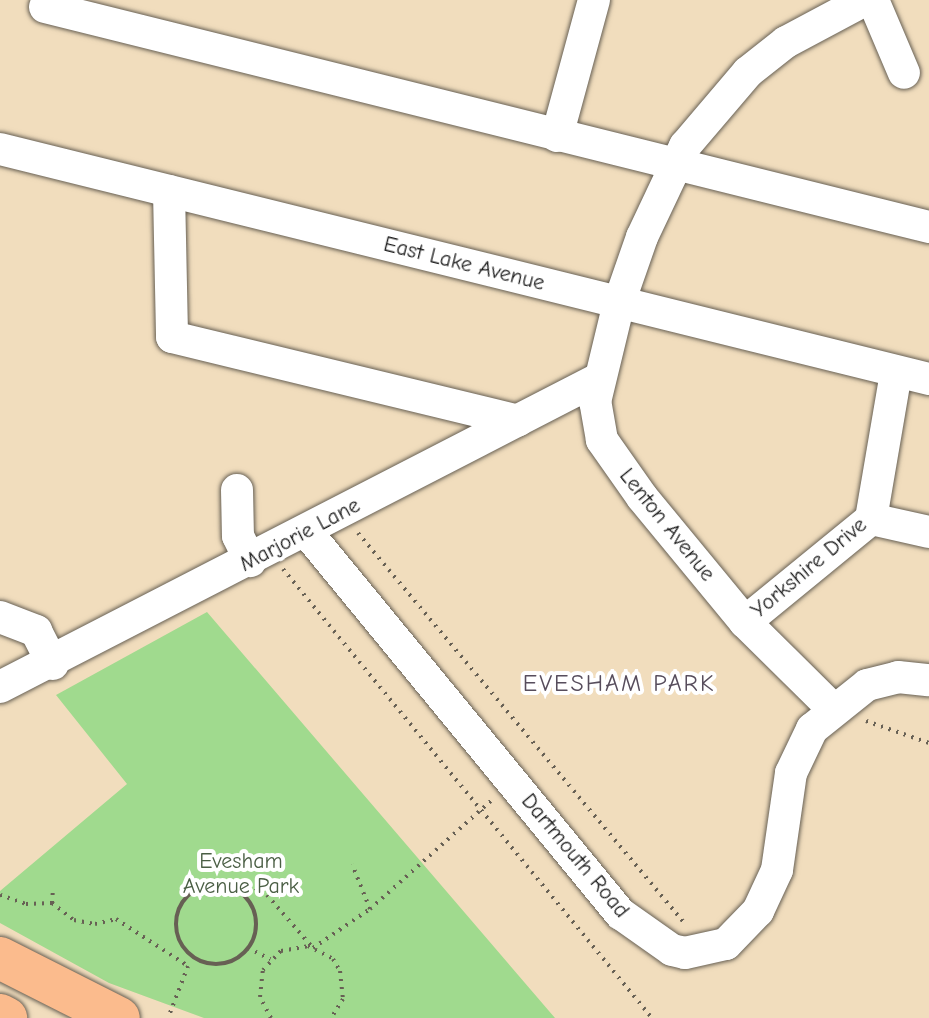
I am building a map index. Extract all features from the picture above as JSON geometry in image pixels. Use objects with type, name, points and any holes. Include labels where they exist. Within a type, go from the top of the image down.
[{"type":"main road","points":[[0,958],[119,1018]]},
{"type":"main road","points":[[0,1015],[6,1018]]},
{"type":"street","points":[[557,136],[594,0]]},
{"type":"street","name":"Lenton Avenue","points":[[833,709],[745,622],[608,450],[597,422],[598,379],[619,303],[673,165],[721,99],[748,72],[786,42],[865,0]]},
{"type":"street","points":[[873,0],[904,73]]},
{"type":"street","points":[[45,7],[929,227]]},
{"type":"street","name":"East Lake Avenue","points":[[0,149],[929,379]]},
{"type":"street","points":[[169,191],[172,337],[518,421]]},
{"type":"street","name":"Yorkshire Drive","points":[[745,622],[871,519],[896,372]]},
{"type":"street","name":"Marjorie Lane","points":[[0,687],[53,664],[598,379]]},
{"type":"street","points":[[237,490],[238,536],[260,556]]},
{"type":"street","points":[[871,519],[929,532]]},
{"type":"street","name":"Dartmouth Road","points":[[306,531],[621,914],[672,950],[706,949],[743,932],[765,898],[777,870],[796,758],[812,729],[833,709],[867,685],[888,678],[929,680]]},
{"type":"street","points":[[0,617],[36,631],[53,664]]},
{"type":"path","points":[[341,513],[706,949]]},
{"type":"path","points":[[260,556],[481,809],[652,1018]]},
{"type":"path","points":[[833,709],[929,743]]},
{"type":"path","points":[[271,1018],[259,983],[270,959],[294,946],[313,948],[370,909],[481,809]]},
{"type":"path","points":[[352,864],[370,909]]},
{"type":"path","points":[[229,887],[240,892],[255,915],[248,948],[220,964],[194,958],[179,938],[183,902],[204,887],[248,884],[267,895],[313,948],[333,959],[344,985],[331,1018]]},
{"type":"path","points":[[52,903],[53,887]]},
{"type":"path","points":[[0,895],[26,904],[52,903],[74,920],[95,924],[116,919],[188,966]]},
{"type":"path","points":[[248,948],[270,959]]},
{"type":"path","points":[[168,1018],[194,958]]},
{"type":"green space","name":"Evesham Avenue Park","points":[[207,612],[555,1018],[204,1018],[109,983],[0,923],[0,891],[127,784],[56,695]]},
{"type":"district","name":"EVESHAM PARK","points":[[619,684]]}]
